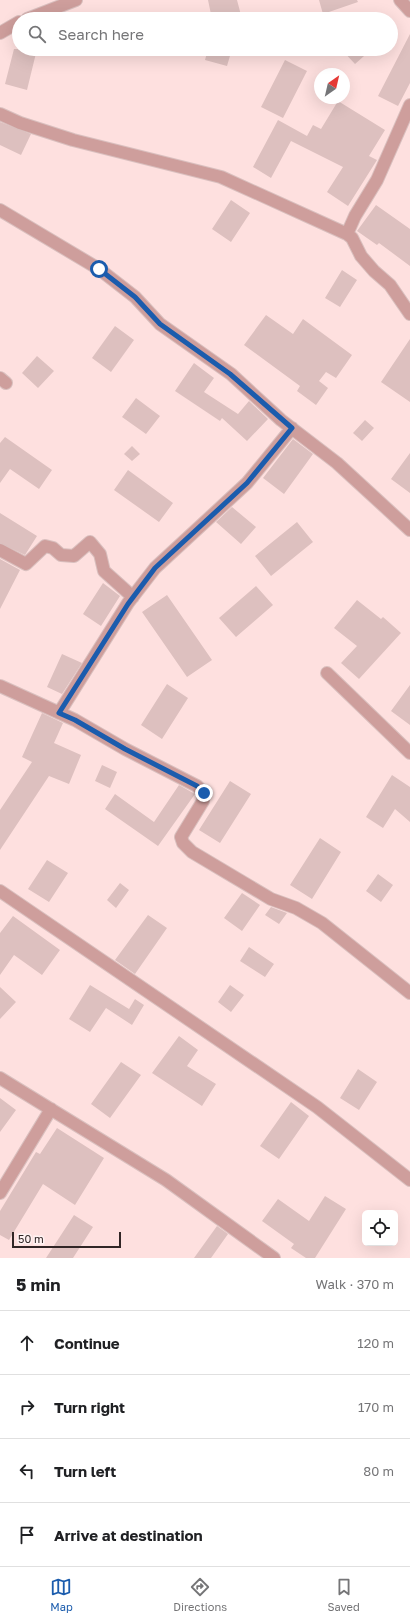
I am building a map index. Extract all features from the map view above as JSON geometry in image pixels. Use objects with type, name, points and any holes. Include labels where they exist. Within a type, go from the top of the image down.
[{"type":"street","points":[[41,12],[58,3],[76,0]]},
{"type":"street","points":[[400,0],[410,11]]},
{"type":"street","points":[[0,33],[12,26]]},
{"type":"street","points":[[347,234],[355,216],[376,180],[410,105]]},
{"type":"street","points":[[0,114],[20,123],[73,140],[221,177],[347,234],[352,238],[361,256],[374,271],[390,285],[410,314]]},
{"type":"street","points":[[0,210],[99,269],[135,297],[160,324],[230,374],[292,428],[336,463],[410,530]]},
{"type":"street","points":[[59,713],[133,597],[155,568],[247,483],[292,428]]},
{"type":"street","points":[[0,550],[26,564],[45,546],[53,548],[61,555],[74,556],[90,542],[100,554],[104,571],[133,597]]},
{"type":"street","points":[[327,673],[410,753]]},
{"type":"street","points":[[0,686],[75,720],[125,749],[197,786],[204,793],[202,802],[181,837],[183,843],[192,852],[271,899],[296,908],[322,923],[410,993]]},
{"type":"street","points":[[0,891],[317,1107],[410,1180]]},
{"type":"street","points":[[0,1078],[166,1180],[274,1258]]},
{"type":"street","points":[[0,1193],[51,1109]]},
{"type":"building","points":[[208,0],[237,0],[240,12],[211,12]]},
{"type":"building","points":[[319,0],[357,0],[358,2],[329,12],[322,12]]},
{"type":"building","points":[[410,34],[410,83],[398,106],[378,96]]},
{"type":"building","points":[[12,56],[35,56],[27,90],[5,84]]},
{"type":"building","points":[[206,56],[230,56],[227,66],[205,60]]},
{"type":"building","points":[[348,56],[364,56],[355,64]]},
{"type":"building","points":[[285,60],[307,71],[283,118],[261,107]]},
{"type":"building","points":[[336,104],[343,104],[385,130],[369,156],[377,160],[348,206],[327,192],[343,167],[291,141],[271,178],[253,167],[278,120],[307,136],[313,125],[321,129]]},
{"type":"building","points":[[0,122],[31,134],[21,155],[0,145]]},
{"type":"building","points":[[231,200],[250,213],[231,242],[212,229]]},
{"type":"building","points":[[376,205],[410,229],[410,266],[379,243],[377,245],[357,231]]},
{"type":"building","points":[[342,270],[357,280],[340,307],[325,298]]},
{"type":"building","points":[[266,315],[293,334],[303,319],[352,355],[336,378],[326,372],[319,381],[328,388],[316,405],[297,391],[300,386],[244,345]]},
{"type":"building","points":[[115,326],[134,340],[111,372],[92,358]]},
{"type":"building","points":[[410,339],[410,402],[381,382]]},
{"type":"building","points":[[37,356],[54,371],[38,388],[22,373]]},
{"type":"building","points":[[194,363],[214,378],[204,392],[238,414],[249,401],[268,419],[247,441],[222,418],[220,421],[175,391]]},
{"type":"building","points":[[136,398],[160,416],[146,434],[122,417]]},
{"type":"building","points":[[365,420],[374,428],[362,441],[353,433]]},
{"type":"building","points":[[5,437],[52,470],[39,489],[10,469],[0,483],[0,443]]},
{"type":"building","points":[[293,439],[313,454],[284,494],[263,478]]},
{"type":"building","points":[[132,446],[140,454],[132,461],[124,454]]},
{"type":"building","points":[[410,453],[410,493],[391,479]]},
{"type":"building","points":[[128,470],[173,503],[159,522],[114,490]]},
{"type":"building","points":[[232,507],[256,527],[241,544],[216,522]]},
{"type":"building","points":[[0,513],[37,536],[25,555],[0,543]]},
{"type":"building","points":[[297,522],[313,542],[271,576],[255,556]]},
{"type":"building","points":[[0,559],[20,570],[0,609]]},
{"type":"building","points":[[103,583],[120,596],[101,626],[83,614]]},
{"type":"building","points":[[256,586],[273,605],[236,637],[219,618]]},
{"type":"building","points":[[167,595],[212,660],[187,677],[142,612]]},
{"type":"building","points":[[357,600],[381,619],[383,617],[401,633],[359,679],[341,663],[357,646],[334,628]]},
{"type":"building","points":[[62,654],[82,663],[62,694],[47,687]]},
{"type":"building","points":[[167,684],[188,698],[162,739],[141,725]]},
{"type":"building","points":[[410,685],[410,725],[391,711]]},
{"type":"building","points":[[42,713],[63,723],[54,743],[81,755],[69,784],[49,776],[0,850],[0,810],[32,762],[22,757]]},
{"type":"building","points":[[102,765],[117,772],[110,788],[95,781]]},
{"type":"building","points":[[392,775],[410,787],[410,822],[395,809],[383,828],[366,817]]},
{"type":"building","points":[[230,781],[251,794],[220,843],[199,830]]},
{"type":"building","points":[[179,785],[195,794],[158,846],[105,809],[115,794],[154,822]]},
{"type":"building","points":[[320,838],[341,852],[312,899],[290,885]]},
{"type":"building","points":[[47,860],[68,873],[49,902],[28,889]]},
{"type":"building","points":[[378,874],[393,885],[381,902],[366,891]]},
{"type":"building","points":[[120,883],[129,890],[116,908],[107,900]]},
{"type":"building","points":[[242,893],[260,905],[242,931],[224,918]]},
{"type":"building","points":[[271,907],[287,913],[279,924],[265,915]]},
{"type":"building","points":[[148,915],[167,928],[135,974],[115,960]]},
{"type":"building","points":[[13,916],[60,950],[42,975],[14,955],[0,975],[0,933]]},
{"type":"building","points":[[249,947],[274,964],[265,977],[240,961]]},
{"type":"building","points":[[90,985],[129,1009],[135,999],[144,1005],[132,1025],[106,1008],[90,1032],[69,1019]]},
{"type":"building","points":[[230,985],[244,995],[231,1012],[218,1002]]},
{"type":"building","points":[[0,987],[16,1002],[0,1019]]},
{"type":"building","points":[[179,1036],[198,1050],[187,1066],[216,1084],[202,1106],[152,1073]]},
{"type":"building","points":[[121,1062],[141,1075],[110,1118],[91,1104]]},
{"type":"building","points":[[358,1069],[377,1082],[359,1110],[340,1098]]},
{"type":"building","points":[[0,1098],[16,1110],[0,1132]]},
{"type":"building","points":[[291,1102],[309,1116],[279,1159],[260,1146]]},
{"type":"building","points":[[57,1128],[104,1158],[75,1205],[43,1184],[9,1240],[0,1235],[0,1211],[36,1152],[40,1154]]},
{"type":"building","points":[[325,1196],[346,1209],[315,1258],[306,1258],[291,1248],[294,1244],[262,1221],[278,1199],[309,1221]]},
{"type":"building","points":[[74,1215],[93,1227],[73,1258],[46,1258]]},
{"type":"building","points":[[217,1226],[228,1234],[211,1258],[194,1258]]},
{"type":"route","points":[[99,269],[135,297],[160,324],[230,374],[292,428],[247,483],[155,568],[128,604],[59,713],[75,720],[125,749],[197,786],[204,793]]}]
